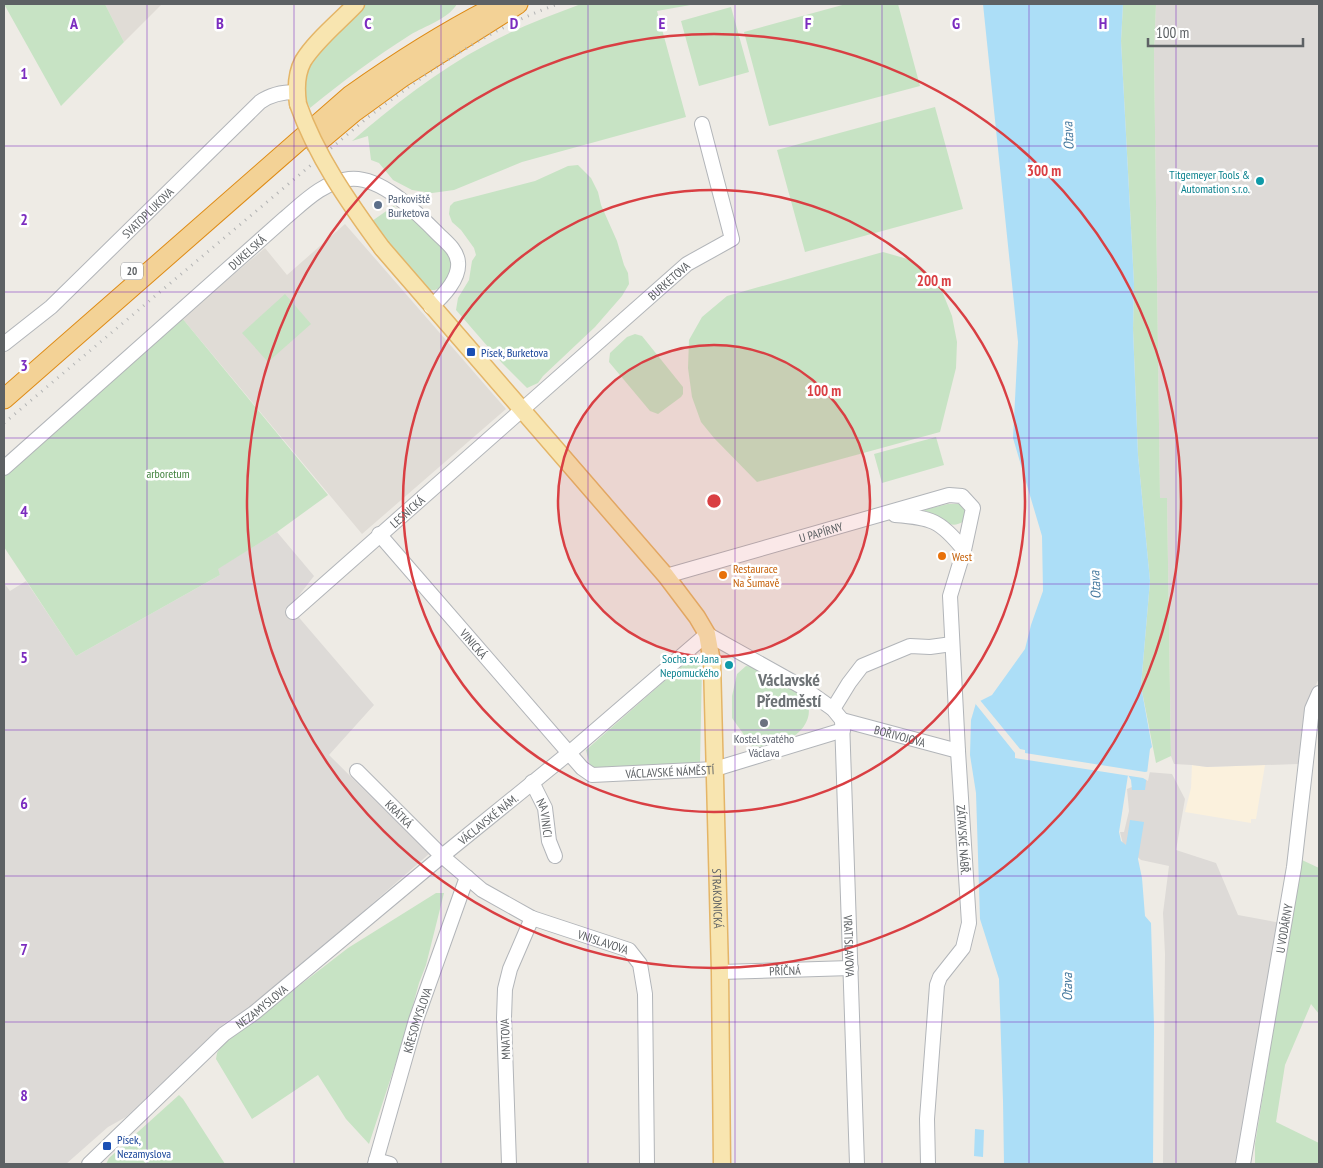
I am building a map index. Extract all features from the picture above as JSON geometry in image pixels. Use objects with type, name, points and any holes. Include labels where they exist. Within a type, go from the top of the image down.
[{"type":"highway","name":"20","points":[[4,382],[346,88],[384,60],[461,10],[481,4]]},
{"type":"highway","name":"20","points":[[4,398],[351,95],[390,67],[453,28],[500,4]]},
{"type":"highway","points":[[316,144],[354,112],[401,78],[518,4]]},
{"type":"main road","points":[[356,4],[314,47],[302,62],[298,75],[297,98],[305,124],[316,144],[343,192],[382,248],[666,576],[697,617],[707,634]]},
{"type":"main road","name":"STRAKONICKÁ","points":[[707,634],[713,684],[720,972],[722,1164]]},
{"type":"street","name":"SVATOPLUKOVA","points":[[4,344],[51,307],[260,102],[268,96],[283,92],[297,98]]},
{"type":"street","name":"BURKETOVA","points":[[523,409],[687,264],[732,239],[702,124]]},
{"type":"street","name":"DUKELSKÁ","points":[[4,468],[285,218],[331,183],[352,178],[378,185],[412,208],[454,251],[458,262],[457,274],[451,285],[432,307]]},
{"type":"street","name":"LESNICKÁ","points":[[293,612],[379,534],[523,409]]},
{"type":"street","name":"U PAPÍRNY","points":[[666,576],[949,496],[962,496],[973,508]]},
{"type":"street","name":"ZÁTAVSKÉ NÁBŘ.","points":[[928,1164],[927,1119],[937,986],[940,977],[963,948],[969,923],[950,596],[964,550],[973,508]]},
{"type":"street","points":[[887,514],[922,517],[933,520],[949,532],[964,550]]},
{"type":"street","name":"VINICKÁ","points":[[379,534],[569,753]]},
{"type":"street","points":[[532,782],[569,753],[707,634],[802,687],[839,720],[849,683],[862,666],[910,646],[930,647],[952,644]]},
{"type":"street","name":"U VODÁRNY","points":[[1243,1164],[1294,867],[1312,709],[1319,693]]},
{"type":"street","name":"VÁCLAVSKÉ NÁMĚSTÍ","points":[[569,753],[586,772],[599,776],[715,769],[839,720]]},
{"type":"street","name":"BOŘIVOJOVA","points":[[839,720],[958,751]]},
{"type":"street","name":"VRATISLAVOVA","points":[[839,720],[851,968],[857,1164]]},
{"type":"street","name":"KRÁTKÁ","points":[[357,772],[442,856]]},
{"type":"street","name":"NA VINICI","points":[[532,782],[545,808],[548,841],[555,856]]},
{"type":"street","name":"VÁCLAVSKÉ NÁM.","points":[[442,856],[532,782]]},
{"type":"street","name":"VNISLAVOVA","points":[[442,856],[482,890],[532,918],[629,950],[640,964],[645,994],[647,1164]]},
{"type":"street","name":"NEZAMYSLOVA","points":[[88,1164],[224,1034],[276,995],[442,856]]},
{"type":"street","name":"KŘESOMYSLOVA","points":[[375,1162],[416,1020],[467,877]]},
{"type":"street","name":"MNATOVA","points":[[509,1164],[504,1018],[506,989],[510,969],[532,918]]},
{"type":"street","name":"PŘÍČNÁ","points":[[720,972],[851,968]]},
{"type":"street","points":[[375,1162],[390,1164]]},
{"type":"shaded area","points":[[105,4],[162,4],[124,42]]},
{"type":"shaded area","points":[[1156,4],[1319,4],[1319,678],[1304,712],[1298,764],[1207,767],[1174,764],[1171,756],[1167,498],[1160,498],[1154,54]]},
{"type":"shaded area","points":[[345,224],[506,409],[362,534],[182,318],[265,248],[287,275]]},
{"type":"shaded area","points":[[277,532],[314,576],[290,607],[374,705],[329,755],[429,854],[256,1005],[226,1022],[126,1117],[108,1127],[66,1164],[4,1164],[4,583],[10,591],[26,581],[76,656],[220,575],[217,569]]},
{"type":"shaded area","points":[[1192,765],[1207,767],[1265,765],[1256,819],[1251,819],[1251,823],[1185,812],[1191,788]]},
{"type":"shaded area","points":[[1147,772],[1172,774],[1185,799],[1176,850],[1216,863],[1238,915],[1281,923],[1240,1164],[1163,1164],[1165,954],[1163,913],[1169,866],[1141,860],[1123,844],[1120,832],[1124,832],[1129,811],[1127,789],[1139,784],[1145,785]]},
{"type":"green space","points":[[4,4],[105,4],[124,42],[61,106]]},
{"type":"green space","points":[[365,4],[457,4],[442,18],[410,35],[371,61],[310,108],[304,88],[308,71],[321,50]]},
{"type":"green space","points":[[581,4],[696,4],[657,11],[686,117],[522,162],[454,190],[432,193],[412,190],[393,180],[379,163],[371,160],[368,136],[352,141],[416,89],[468,55],[521,28]]},
{"type":"green space","points":[[846,4],[898,4],[920,86],[769,126],[744,32]]},
{"type":"green space","points":[[1123,4],[1156,4],[1154,54],[1160,498],[1167,498],[1171,756],[1156,763],[1141,686],[1150,581],[1138,455],[1133,329],[1134,284],[1121,41]]},
{"type":"green space","points":[[731,7],[749,72],[699,86],[681,21]]},
{"type":"green space","points":[[935,107],[963,209],[805,252],[777,150]]},
{"type":"green space","points":[[578,165],[591,178],[598,192],[601,205],[617,241],[628,273],[629,284],[622,296],[595,327],[538,383],[527,388],[502,363],[456,310],[458,298],[469,280],[472,261],[476,255],[474,248],[461,230],[452,222],[449,214],[450,206],[454,202],[535,181],[568,166]]},
{"type":"green space","points":[[395,205],[394,208],[405,210],[452,257],[453,270],[442,287],[435,290],[427,290],[372,221]]},
{"type":"green space","points":[[883,252],[911,260],[938,281],[952,316],[957,342],[956,368],[940,432],[757,482],[701,422],[692,397],[688,368],[689,340],[702,317],[727,296]]},
{"type":"green space","points":[[285,294],[311,324],[268,362],[242,333]]},
{"type":"green space","name":"arboretum","points":[[182,318],[328,495],[277,532],[218,569],[220,575],[76,656],[4,547],[4,472]]},
{"type":"green space","points":[[635,334],[642,336],[683,387],[681,397],[658,414],[650,411],[609,362],[610,353],[627,337]]},
{"type":"green space","points":[[936,437],[944,465],[882,483],[874,454]]},
{"type":"green space","points":[[948,504],[960,504],[965,511],[964,521],[953,525],[948,524],[923,510]]},
{"type":"green space","points":[[695,660],[702,667],[700,764],[591,770],[586,750],[685,663]]},
{"type":"green space","points":[[746,666],[768,671],[782,678],[803,696],[809,710],[808,718],[805,725],[794,737],[771,746],[752,746],[732,718],[732,696],[737,674]]},
{"type":"green space","points":[[1302,860],[1319,868],[1319,1014],[1311,1004],[1285,1065],[1276,1122],[1319,1143],[1319,1164],[1255,1164],[1255,1144]]},
{"type":"green space","points":[[436,893],[444,893],[426,965],[369,1144],[346,1119],[318,1075],[252,1119],[216,1059],[221,1046],[348,948]]},
{"type":"green space","points":[[179,1095],[225,1164],[106,1164],[109,1158]]},
{"type":"water","name":"Otava","points":[[983,4],[1123,4],[1121,41],[1134,284],[1133,329],[1138,455],[1150,581],[1141,686],[1152,747],[1150,749],[1145,790],[1132,790],[1131,780],[1128,775],[1119,832],[1121,841],[1126,845],[1130,820],[1144,822],[1138,859],[1142,878],[1145,916],[1151,923],[1154,1026],[1153,1164],[1004,1164],[999,979],[980,919],[976,793],[970,755],[971,720],[976,703],[992,695],[1025,649],[1043,591],[1042,536],[1013,438],[1018,342]]},
{"type":"water","points":[[975,1129],[984,1130],[983,1157],[974,1156]]},
{"type":"pier","points":[[979,699],[1020,749],[1025,750],[1025,753],[1145,772],[1150,771],[1148,781],[1143,778],[1015,758],[1015,753],[974,702]]},
{"type":"railway","points":[[4,423],[367,118],[412,84],[482,39],[531,14],[558,4]]},
{"type":"place","name":"Titgemeyer Tools & Automation s.r.o.","points":[[1260,181]]},
{"type":"place","name":"Parkoviště Burketova","points":[[378,205]]},
{"type":"place","name":"Písek, Burketova","points":[[471,352]]},
{"type":"place","name":"West","points":[[942,556]]},
{"type":"place","name":"Restaurace Na Šumavě","points":[[723,575]]},
{"type":"place","name":"Socha sv. Jana Nepomuckého","points":[[729,665]]},
{"type":"place","name":"Kostel svatého Václava","points":[[764,723]]},
{"type":"place","name":"Písek, Nezamyslova","points":[[107,1146]]},
{"type":"district","name":"Václavské Předměstí","points":[[789,690]]}]
